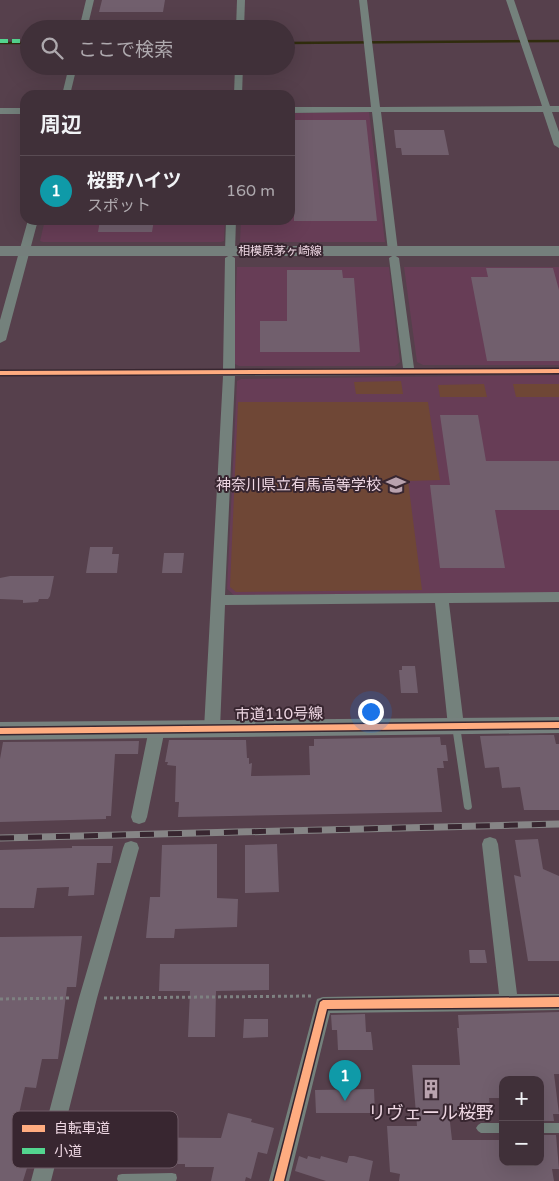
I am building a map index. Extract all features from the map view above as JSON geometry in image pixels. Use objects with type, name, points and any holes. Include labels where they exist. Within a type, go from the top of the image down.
[{"type":"main road","name":"相模原茅ヶ崎線","points":[[0,251],[24,255]]},
{"type":"main road","name":"相模原茅ヶ崎線","points":[[393,251],[559,258]]},
{"type":"main road","name":"相模原茅ヶ崎線","points":[[0,258],[24,255],[230,255],[393,251],[559,251]]},
{"type":"street","points":[[85,20],[90,0]]},
{"type":"street","points":[[241,20],[242,0]]},
{"type":"street","points":[[362,0],[409,373]]},
{"type":"street","points":[[510,0],[559,145]]},
{"type":"street","points":[[67,90],[71,75]]},
{"type":"street","points":[[238,90],[239,75]]},
{"type":"street","points":[[295,110],[559,109]]},
{"type":"street","points":[[0,111],[20,111]]},
{"type":"street","points":[[0,340],[32,225]]},
{"type":"street","points":[[212,729],[228,373],[231,225]]},
{"type":"street","points":[[0,373],[559,371]]},
{"type":"street","points":[[217,600],[559,597]]},
{"type":"street","points":[[441,598],[456,726]]},
{"type":"street","name":"市道110号線","points":[[0,731],[559,725]]},
{"type":"street","points":[[139,817],[158,730]]},
{"type":"street","points":[[490,844],[509,1003]]},
{"type":"street","points":[[59,1111],[88,998],[131,848]]},
{"type":"street","points":[[282,1180],[323,1005],[559,1002]]},
{"type":"street","points":[[41,1181],[44,1168]]},
{"type":"lane","points":[[456,726],[468,807]]},
{"type":"lane","points":[[481,1128],[499,1128]]},
{"type":"lane","points":[[544,1128],[559,1128]]},
{"type":"lane","points":[[122,1178],[146,1180],[172,1178]]},
{"type":"path","points":[[0,999],[309,995],[323,1005]]},
{"type":"shaded area","points":[[369,112],[385,242],[240,242],[241,225],[295,225],[295,113]]},
{"type":"shaded area","points":[[44,225],[225,225],[224,241],[221,242],[40,241]]},
{"type":"shaded area","points":[[237,267],[389,267],[400,362],[395,366],[239,366],[233,363]]},
{"type":"shaded area","points":[[404,267],[559,267],[559,365],[423,365],[417,362]]},
{"type":"shaded area","name":"神奈川県立有馬高等学校","points":[[559,375],[559,593],[234,595],[227,589],[237,381],[241,379]]},
{"type":"shaded area","points":[[401,381],[403,394],[356,394],[354,382]]},
{"type":"shaded area","points":[[484,384],[487,397],[440,397],[438,385]]},
{"type":"shaded area","points":[[513,384],[559,384],[559,397],[516,397]]},
{"type":"shaded area","points":[[238,402],[428,402],[440,480],[408,481],[422,590],[236,592],[230,587]]},
{"type":"building","points":[[102,0],[165,0],[163,12],[99,12]]},
{"type":"building","points":[[295,120],[366,120],[377,221],[295,221]]},
{"type":"building","points":[[394,130],[444,130],[449,155],[402,155],[401,148],[396,148]]},
{"type":"building","points":[[99,225],[153,225],[152,232],[98,232]]},
{"type":"building","points":[[486,268],[553,268],[559,290],[559,361],[487,361],[471,277],[488,277]]},
{"type":"building","points":[[287,270],[342,270],[343,278],[354,278],[360,352],[260,352],[260,321],[287,321]]},
{"type":"building","points":[[440,415],[478,415],[486,461],[559,461],[559,510],[495,510],[505,568],[440,568],[430,485],[450,485]]},
{"type":"building","points":[[90,547],[113,547],[112,554],[119,554],[117,573],[86,573]]},
{"type":"building","points":[[164,553],[184,553],[182,573],[162,573]]},
{"type":"building","points":[[10,576],[54,576],[50,596],[48,599],[39,599],[38,602],[23,603],[23,600],[0,599],[0,578]]},
{"type":"building","points":[[402,666],[415,666],[418,693],[401,693],[399,670],[402,670]]},
{"type":"building","points":[[554,735],[556,744],[559,744],[559,810],[524,810],[520,787],[502,788],[499,767],[485,768],[480,736]]},
{"type":"building","points":[[440,737],[441,745],[446,745],[448,761],[443,761],[444,768],[437,768],[442,812],[178,817],[179,802],[175,802],[176,766],[167,765],[168,762],[165,762],[169,740],[246,740],[247,758],[249,758],[249,764],[252,763],[251,776],[310,775],[309,746],[314,746],[314,739]]},
{"type":"building","points":[[139,741],[138,754],[115,754],[111,816],[106,816],[106,819],[0,822],[0,759],[3,742]]},
{"type":"building","points":[[538,839],[543,869],[559,876],[559,961],[528,961],[514,875],[521,877],[515,840]]},
{"type":"building","points":[[217,844],[217,898],[238,899],[237,927],[175,929],[174,938],[146,938],[150,897],[160,897],[162,845]]},
{"type":"building","points":[[277,844],[279,892],[245,893],[245,845]]},
{"type":"building","points":[[72,846],[113,846],[111,863],[97,863],[94,895],[68,896],[69,887],[37,888],[34,908],[0,908],[0,850],[72,848]]},
{"type":"building","points":[[82,936],[76,987],[67,987],[58,1059],[42,1059],[36,1088],[25,1087],[20,1111],[12,1111],[12,1168],[27,1168],[23,1181],[0,1181],[0,937]]},
{"type":"building","points":[[469,950],[485,950],[487,963],[470,963]]},
{"type":"building","points":[[160,964],[269,964],[269,990],[216,991],[215,1037],[188,1037],[190,991],[159,991]]},
{"type":"building","points":[[559,1012],[559,1074],[554,1074],[559,1114],[553,1114],[554,1121],[544,1121],[544,1076],[499,1076],[499,1098],[489,1098],[490,1107],[484,1107],[484,1113],[449,1113],[452,1140],[499,1140],[499,1166],[544,1166],[544,1135],[556,1135],[559,1169],[552,1169],[554,1181],[399,1181],[400,1174],[390,1172],[387,1126],[417,1126],[412,1065],[460,1065],[457,1028],[459,1028],[458,1015]]},
{"type":"building","points":[[365,1014],[366,1032],[371,1032],[373,1050],[338,1050],[337,1030],[332,1030],[331,1015]]},
{"type":"building","points":[[244,1019],[268,1019],[268,1037],[243,1038]]},
{"type":"building","points":[[374,1089],[375,1113],[316,1113],[315,1090]]},
{"type":"building","points":[[228,1113],[252,1119],[251,1122],[274,1128],[267,1154],[258,1152],[251,1179],[246,1177],[245,1181],[211,1181],[214,1167],[185,1167],[185,1164],[178,1164],[178,1138],[221,1138]]},
{"type":"building","points":[[299,1156],[307,1159],[308,1156],[320,1159],[321,1156],[347,1163],[349,1156],[373,1161],[369,1181],[326,1181],[295,1171]]},
{"type":"waterway","points":[[295,43],[559,41]]},
{"type":"waterway","points":[[0,43],[20,43]]},
{"type":"railway","points":[[0,838],[559,824]]},
{"type":"marked path","points":[[0,41],[20,41]]},
{"type":"cycle path","points":[[0,373],[559,371]]},
{"type":"cycle path","points":[[0,731],[559,725]]},
{"type":"cycle path","points":[[279,1181],[323,1005],[559,1002]]},
{"type":"place","name":"神奈川県立有馬高等学校","points":[[396,485]]},
{"type":"place","name":"リヴェール桜野","points":[[431,1089]]},
{"type":"place","name":"桜野ハイツ","points":[[345,1101]]}]
